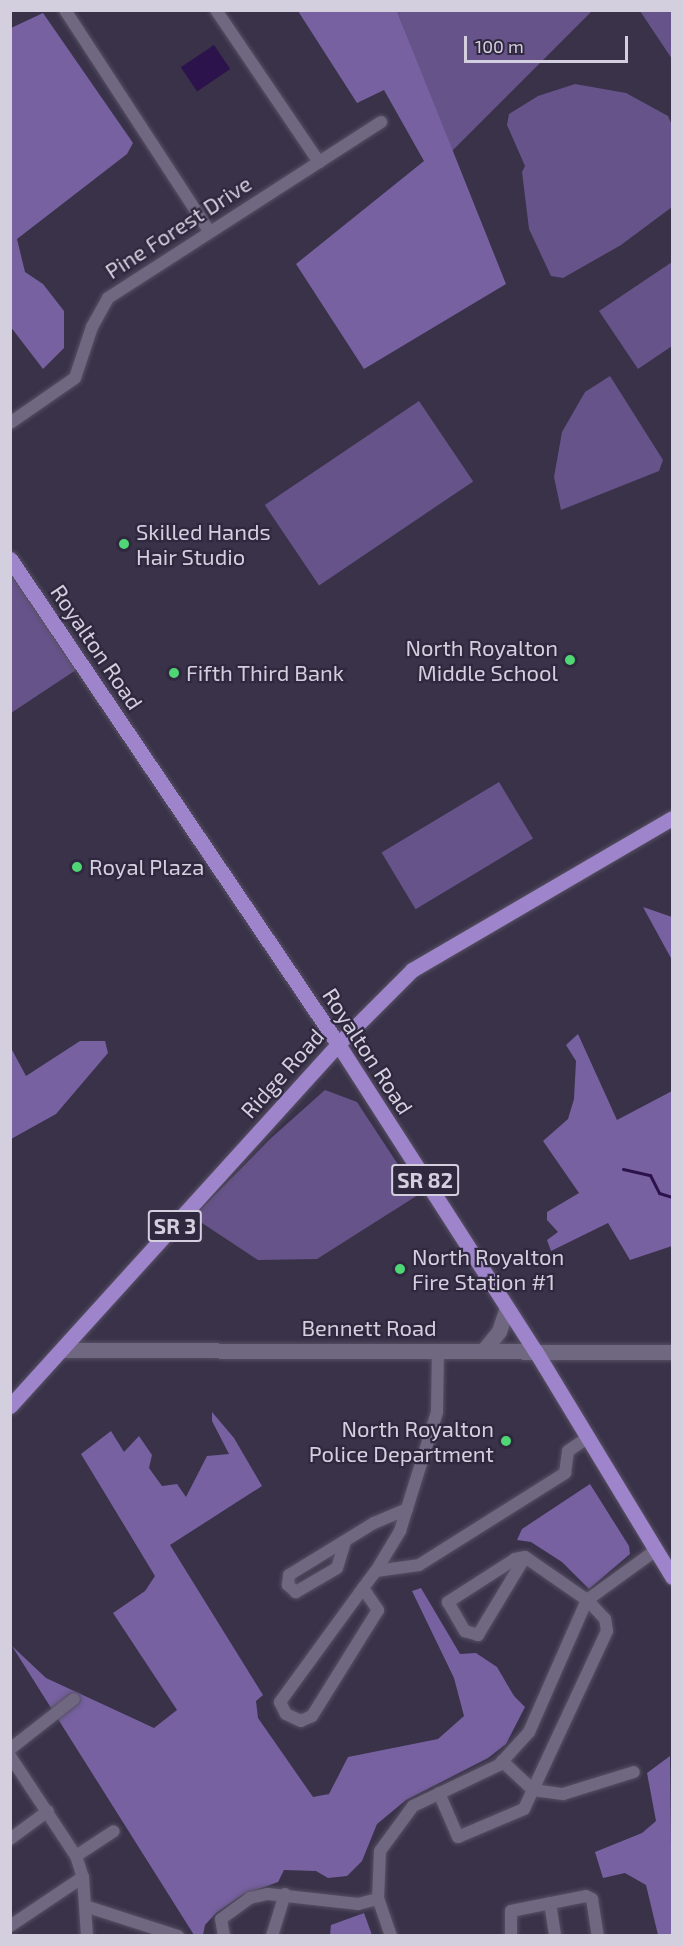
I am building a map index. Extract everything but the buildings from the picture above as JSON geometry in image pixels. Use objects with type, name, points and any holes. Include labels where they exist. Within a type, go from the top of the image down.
[{"type":"main road","name":"Royalton Road","points":[[10,559],[338,1044],[536,1352],[672,1577]]},
{"type":"main road","name":"Ridge Road","points":[[10,1406],[64,1350],[338,1044],[412,970],[672,818]]},
{"type":"street","points":[[65,10],[209,231]]},
{"type":"street","points":[[216,10],[319,162]]},
{"type":"street","name":"Pine Forest Drive","points":[[11,424],[75,378],[92,327],[108,298],[381,122]]},
{"type":"street","points":[[483,1351],[499,1331],[507,1308]]},
{"type":"street","name":"Bennett Road","points":[[64,1350],[672,1352]]},
{"type":"street","points":[[363,1588],[378,1610],[312,1716],[301,1721],[286,1714],[280,1702],[363,1588],[376,1571],[400,1531],[437,1412],[438,1350]]},
{"type":"street","points":[[376,1571],[419,1565],[565,1473],[568,1451],[589,1437]]},
{"type":"street","points":[[345,1542],[337,1568],[296,1592],[288,1585],[290,1575],[345,1542],[406,1509]]},
{"type":"street","points":[[391,1935],[378,1899],[380,1851],[413,1806],[502,1761],[529,1732],[587,1600],[656,1550]]},
{"type":"street","points":[[439,1793],[458,1837],[524,1809],[607,1631],[606,1619],[587,1600],[525,1557],[515,1559],[448,1602],[465,1631],[478,1635],[525,1557]]},
{"type":"street","points":[[10,1749],[74,1700]]},
{"type":"street","points":[[10,1756],[76,1856],[83,1876],[87,1935]]},
{"type":"street","points":[[502,1761],[533,1790],[563,1794],[634,1772]]},
{"type":"street","points":[[10,1839],[48,1811]]},
{"type":"street","points":[[76,1856],[114,1831]]},
{"type":"street","points":[[10,1926],[83,1876]]},
{"type":"street","points":[[224,1935],[221,1919],[230,1910],[250,1898],[285,1894],[358,1904],[378,1899]]},
{"type":"street","points":[[272,1935],[285,1894]]},
{"type":"street","points":[[511,1935],[511,1911],[586,1896],[592,1899],[598,1935]]},
{"type":"street","points":[[550,1903],[555,1935]]},
{"type":"street","points":[[85,1906],[178,1935]]},
{"type":"shaded area","points":[[298,11],[397,11],[506,284],[364,369],[296,264],[424,161],[384,90],[357,103]]},
{"type":"shaded area","points":[[397,11],[592,11],[452,151]]},
{"type":"shaded area","points":[[640,11],[672,11],[672,59]]},
{"type":"shaded area","points":[[43,13],[133,143],[127,154],[17,239],[25,272],[43,284],[64,311],[64,348],[43,369],[10,326],[11,28]]},
{"type":"shaded area","points":[[214,45],[230,69],[197,91],[181,67]]},
{"type":"shaded area","points":[[575,84],[626,93],[668,116],[672,125],[672,207],[621,245],[563,278],[551,276],[529,229],[522,172],[525,166],[507,125],[509,114],[538,96]]},
{"type":"shaded area","points":[[672,262],[672,346],[638,369],[599,311]]},
{"type":"shaded area","points":[[610,376],[663,460],[659,471],[561,510],[554,477],[562,432],[585,392]]},
{"type":"shaded area","points":[[419,401],[473,481],[319,585],[265,505]]},
{"type":"shaded area","points":[[10,566],[79,668],[11,713],[10,713]]},
{"type":"shaded area","points":[[499,782],[533,839],[416,909],[382,853]]},
{"type":"shaded area","points":[[643,907],[672,917],[672,960]]},
{"type":"shaded area","points":[[578,1034],[617,1120],[672,1091],[672,1246],[630,1260],[608,1223],[551,1251],[547,1240],[558,1232],[547,1220],[547,1212],[579,1193],[543,1141],[568,1119],[574,1099],[576,1061],[566,1045]]},
{"type":"shaded area","points":[[80,1041],[105,1041],[108,1053],[56,1114],[11,1139],[11,1048],[26,1076]]},
{"type":"shaded area","points":[[325,1090],[357,1102],[418,1195],[317,1259],[258,1260],[193,1217],[270,1139]]},
{"type":"shaded area","points":[[212,1412],[234,1438],[262,1486],[170,1545],[263,1695],[256,1701],[258,1718],[313,1797],[329,1794],[348,1757],[438,1739],[464,1716],[454,1678],[412,1591],[421,1588],[460,1654],[476,1653],[497,1667],[514,1696],[525,1707],[506,1744],[488,1758],[406,1800],[377,1824],[362,1861],[347,1876],[328,1878],[316,1871],[284,1870],[278,1882],[242,1895],[216,1913],[205,1925],[203,1935],[194,1935],[12,1646],[46,1678],[154,1728],[177,1710],[113,1613],[145,1591],[155,1576],[81,1454],[111,1431],[124,1452],[139,1436],[152,1455],[149,1468],[162,1486],[177,1484],[186,1497],[207,1456],[229,1454],[212,1421]]},
{"type":"shaded area","points":[[590,1484],[629,1546],[630,1554],[589,1589],[562,1562],[531,1542],[517,1540],[522,1529]]},
{"type":"shaded area","points":[[670,1756],[672,1935],[658,1935],[646,1885],[625,1873],[603,1878],[595,1852],[642,1833],[656,1821],[647,1773]]},
{"type":"shaded area","points":[[364,1913],[372,1935],[330,1935],[331,1925]]},
{"type":"waterway","points":[[623,1169],[650,1175],[659,1193],[672,1197]]},
{"type":"place","name":"Skilled Hands Hair Studio","points":[[124,544]]},
{"type":"place","name":"North Royalton Middle School","points":[[570,660]]},
{"type":"place","name":"Fifth Third Bank","points":[[174,673]]},
{"type":"place","name":"Royal Plaza","points":[[77,867]]},
{"type":"place","name":"North Royalton Fire Station #1","points":[[400,1269]]},
{"type":"place","name":"North Royalton Police Department","points":[[506,1441]]}]
